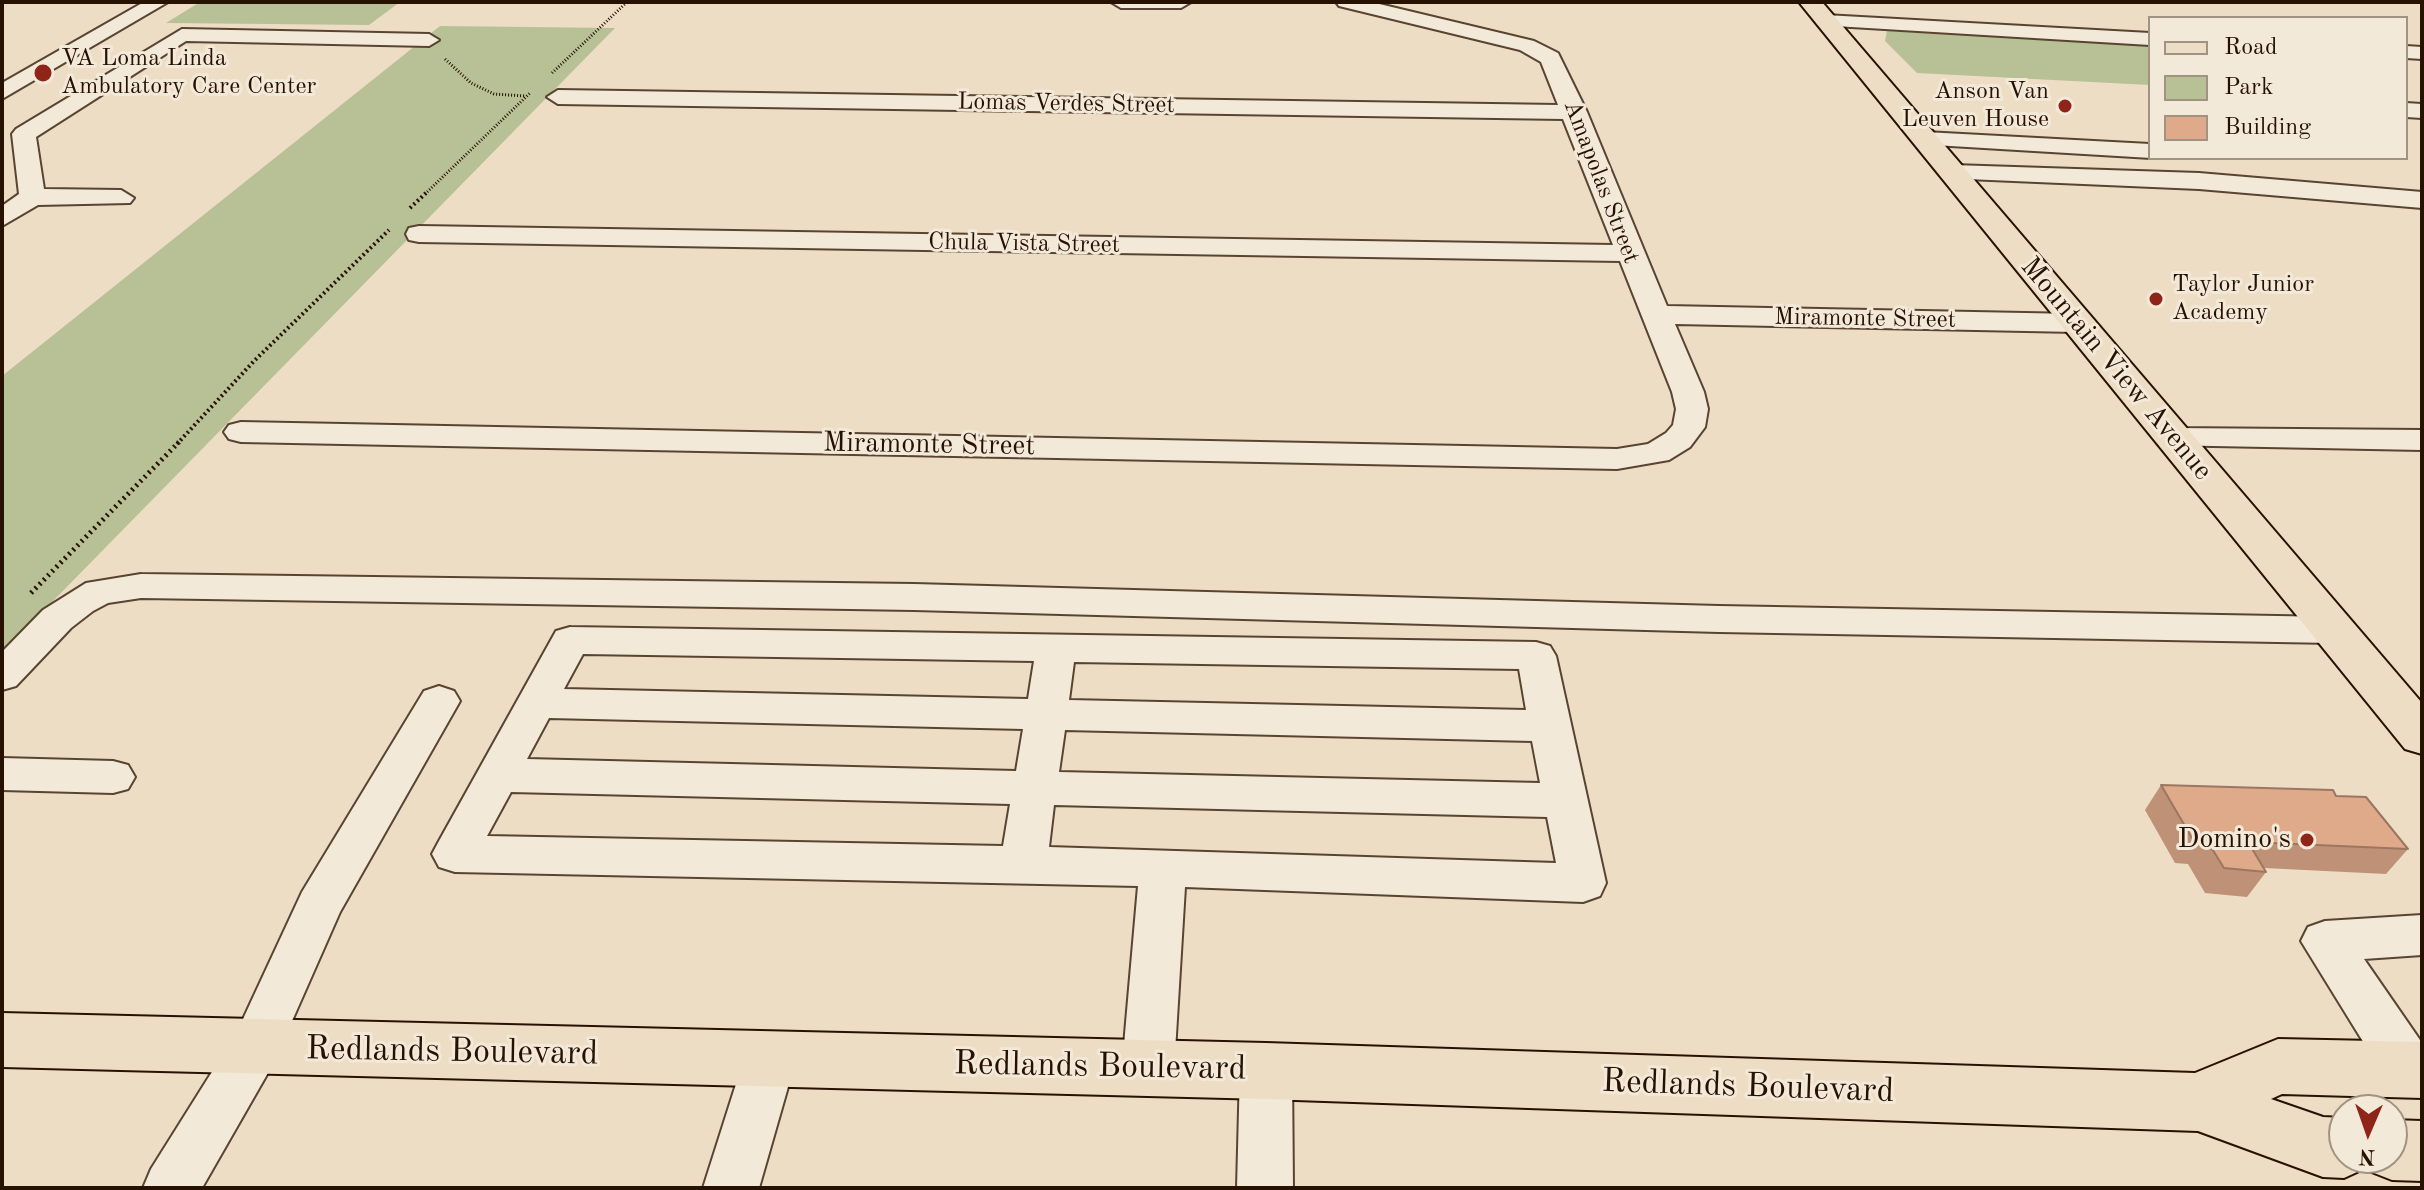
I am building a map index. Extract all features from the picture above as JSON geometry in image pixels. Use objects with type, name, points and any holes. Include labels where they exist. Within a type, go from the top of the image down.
[{"type":"main road","name":"Mountain View Avenue","points":[[1817,11],[2422,736]]},
{"type":"main road","name":"Redlands Boulevard","points":[[2,1040],[1266,1071],[2198,1102],[2328,1147]]},
{"type":"main road","name":"Redlands Boulevard","points":[[2198,1102],[2278,1066],[2416,1070]]},
{"type":"street","points":[[2,92],[158,2]]},
{"type":"street","points":[[1121,2],[1181,2]]},
{"type":"street","name":"Amapolas Street","points":[[1346,2],[1536,48],[1550,58],[1575,112],[1628,253],[1688,392],[1692,409],[1689,427],[1678,440],[1657,453],[1617,459]]},
{"type":"street","points":[[1817,11],[2148,39]]},
{"type":"street","points":[[32,197],[24,134],[182,35],[429,40]]},
{"type":"street","points":[[2,69],[42,69]]},
{"type":"street","name":"Lomas Verdes Street","points":[[547,87],[1575,112]]},
{"type":"street","points":[[1925,139],[2148,151]]},
{"type":"street","points":[[1953,173],[2199,181],[2422,200]]},
{"type":"street","points":[[2,218],[32,197],[121,198]]},
{"type":"street","name":"Chula Vista Street","points":[[408,222],[1628,253]]},
{"type":"street","name":"Miramonte Street","points":[[1654,315],[2076,323]]},
{"type":"street","name":"Miramonte Street","points":[[241,432],[1617,459]]},
{"type":"street","points":[[2173,438],[2422,440]]},
{"type":"street","points":[[2,676],[57,619],[79,602],[99,592],[141,586],[914,597],[1528,614],[2333,630]]},
{"type":"street","points":[[1528,614],[1583,883],[1163,868],[455,854],[570,640],[1536,656]]},
{"type":"street","points":[[1023,866],[1056,648]]},
{"type":"street","points":[[171,1188],[255,1048],[319,906],[439,701]]},
{"type":"street","points":[[537,703],[1551,726]]},
{"type":"street","points":[[2,774],[113,777]]},
{"type":"street","points":[[498,775],[1566,801]]},
{"type":"street","points":[[1148,1068],[1163,868]]},
{"type":"street","points":[[2416,1070],[2325,941],[2422,935]]},
{"type":"street","points":[[731,1188],[770,1059]]},
{"type":"street","points":[[1265,1188],[1266,1071]]},
{"type":"path","points":[[23,601],[117,509],[254,361],[408,222],[526,96],[547,87],[627,2]]},
{"type":"path","points":[[429,40],[471,83],[494,94],[526,96]]},
{"type":"green space","points":[[200,2],[400,2],[369,25],[166,23]]},
{"type":"green space","points":[[440,26],[615,28],[2,653],[2,376]]},
{"type":"green space","points":[[1887,31],[2148,45],[2148,85],[1917,73],[1885,41]]},
{"type":"building","points":[[2161,785],[2333,790],[2336,796],[2366,797],[2408,849],[2248,842],[2266,872],[2224,868],[2206,839],[2192,838]]},
{"type":"place","name":"VA Loma Linda Ambulatory Care Center","points":[[43,73]]},
{"type":"place","name":"Anson Van Leuven House","points":[[2065,106]]},
{"type":"place","name":"Taylor Junior Academy","points":[[2156,299]]},
{"type":"place","name":"Domino's","points":[[2307,840]]}]
